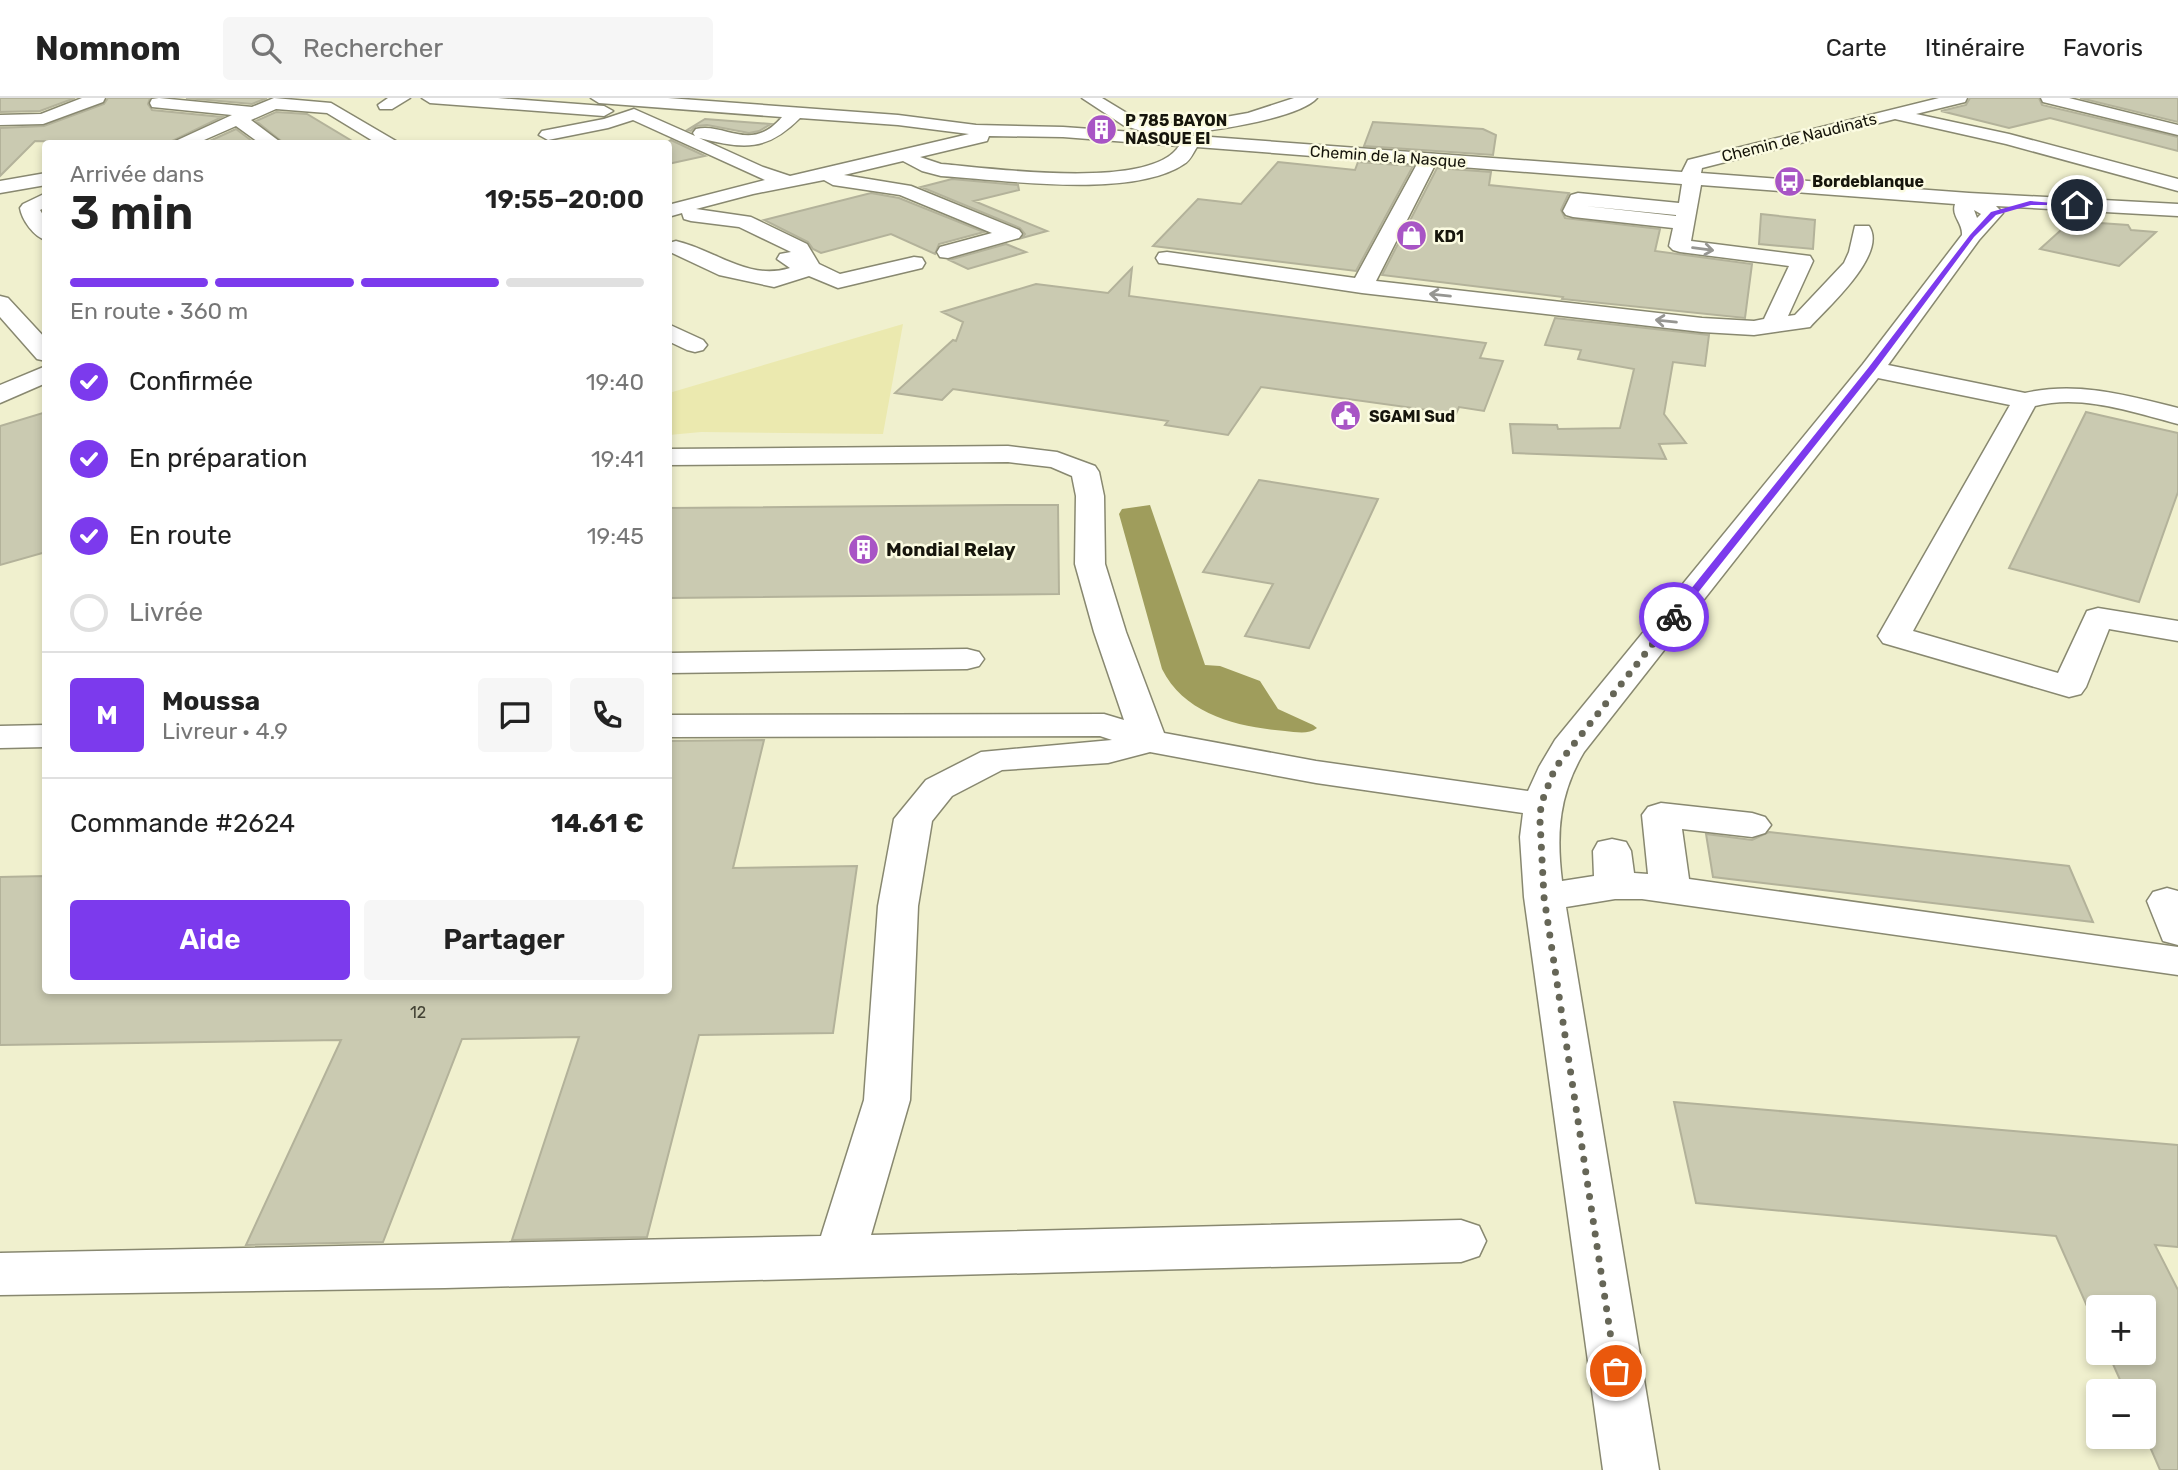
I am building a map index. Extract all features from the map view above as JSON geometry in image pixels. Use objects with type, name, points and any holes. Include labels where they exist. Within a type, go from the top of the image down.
[{"type":"street","points":[[8,135],[97,98]]},
{"type":"street","points":[[386,105],[402,98]]},
{"type":"street","points":[[430,98],[634,114],[722,171],[790,182]]},
{"type":"street","name":"Chemin de la Nasque","points":[[599,98],[1002,132],[1063,132],[1191,142],[1428,163],[1471,176],[1688,203]]},
{"type":"street","points":[[1086,101],[1138,125],[1163,129],[1222,123],[1309,98]]},
{"type":"street","name":"Chemin de Naudinats","points":[[1688,203],[1691,171],[1695,164],[1959,98]]},
{"type":"street","points":[[2049,98],[2178,130]]},
{"type":"street","points":[[548,135],[608,123],[659,101]]},
{"type":"street","points":[[908,102],[923,112],[939,114],[983,117],[1020,113]]},
{"type":"street","points":[[158,103],[331,108],[385,140]]},
{"type":"street","points":[[172,137],[260,106]]},
{"type":"street","points":[[260,106],[273,140]]},
{"type":"street","points":[[1891,114],[2009,139],[2178,185]]},
{"type":"street","points":[[0,120],[40,121]]},
{"type":"street","points":[[908,154],[944,139],[949,127]]},
{"type":"street","points":[[672,211],[729,200],[790,182],[931,151],[1002,132]]},
{"type":"street","points":[[908,154],[933,169],[1153,171],[1174,163],[1189,150],[1191,142]]},
{"type":"street","points":[[1362,286],[1428,163]]},
{"type":"street","points":[[0,187],[27,173],[42,178]]},
{"type":"street","points":[[823,174],[838,181],[904,190],[1012,234],[948,252]]},
{"type":"street","points":[[1688,203],[1902,194],[1937,204],[1969,218],[2030,203]]},
{"type":"street","points":[[42,201],[30,208],[31,215],[42,229]]},
{"type":"street","points":[[1688,203],[1714,201]]},
{"type":"street","points":[[1167,258],[1362,286],[1733,328],[1802,322],[1853,266],[1869,222],[1753,202]]},
{"type":"street","points":[[1688,203],[1680,246],[1802,261],[1773,324]]},
{"type":"street","points":[[1631,1470],[1544,897],[1539,840],[1541,804],[1555,768],[1568,748],[1872,369],[1969,218],[2030,203],[2178,210]]},
{"type":"street","points":[[672,213],[691,215],[838,281],[914,263]]},
{"type":"street","points":[[1969,218],[1993,214]]},
{"type":"street","points":[[676,247],[727,270],[774,281],[810,269]]},
{"type":"street","points":[[0,303],[42,350]]},
{"type":"street","points":[[672,333],[695,345]]},
{"type":"street","points":[[3,371],[42,362]]},
{"type":"street","points":[[1872,369],[2025,401],[2038,396],[2070,396],[2130,404],[2178,416]]},
{"type":"street","points":[[0,395],[42,375]]},
{"type":"street","points":[[0,395],[42,390]]},
{"type":"street","points":[[2025,401],[1894,636],[2069,687],[2098,618],[2178,631]]},
{"type":"street","points":[[672,457],[1008,454],[1057,460],[1085,472],[1090,496],[1090,564],[1110,632],[1149,741]]},
{"type":"street","points":[[672,663],[967,659]]},
{"type":"street","points":[[672,726],[1104,725],[1149,741],[1316,772],[1541,804]]},
{"type":"street","points":[[0,737],[42,736]]},
{"type":"street","points":[[840,1256],[887,1100],[898,906],[912,819],[939,788],[994,760],[1108,752],[1149,741]]},
{"type":"street","points":[[1670,890],[1661,816],[1752,825]]},
{"type":"street","points":[[1544,897],[1614,868],[1642,886],[2178,961]]},
{"type":"street","points":[[0,1274],[445,1267],[1461,1241]]},
{"type":"lane","points":[[792,115],[784,126],[757,140],[719,137],[690,130],[684,125],[708,116],[764,120],[792,115]]},
{"type":"shaded area","points":[[0,98],[2178,98],[2178,1470],[0,1470]]},
{"type":"shaded area","points":[[903,324],[883,434],[701,432],[672,435],[672,392]]},
{"type":"shaded area","points":[[1150,505],[1205,665],[1220,666],[1260,681],[1278,709],[1317,728],[1310,732],[1298,732],[1231,722],[1199,708],[1184,698],[1172,685],[1162,669],[1119,514],[1122,509]]},
{"type":"building","points":[[0,98],[75,98],[40,111],[0,112]]},
{"type":"building","points":[[108,98],[150,98],[148,104],[152,110],[222,117],[174,140],[35,141],[0,176],[0,128],[44,126],[104,104]]},
{"type":"building","points":[[186,98],[267,98],[252,104]]},
{"type":"building","points":[[1970,98],[2039,98],[2042,105],[2178,137],[2178,151],[2050,118],[2009,128],[1941,111],[1966,105]]},
{"type":"building","points":[[2080,98],[2178,98],[2178,122]]},
{"type":"building","points":[[276,112],[307,114],[350,140],[280,140],[256,121]]},
{"type":"building","points":[[705,119],[771,124],[749,133],[707,125],[687,130]]},
{"type":"building","points":[[1373,122],[1483,129],[1496,135],[1493,155],[1364,146]]},
{"type":"building","points":[[236,129],[251,140],[212,140]]},
{"type":"building","points":[[672,140],[705,156],[672,163]]},
{"type":"building","points":[[1278,162],[1355,170],[1358,162],[1413,166],[1356,271],[1153,246],[1198,199],[1241,204]]},
{"type":"building","points":[[1437,168],[1491,172],[1489,185],[1569,193],[1561,210],[1565,218],[1660,229],[1655,251],[1752,264],[1745,318],[1562,299],[1563,297],[1382,275]]},
{"type":"building","points":[[952,179],[1018,185],[1019,190],[974,201],[1047,231],[1022,238],[1025,234],[1020,228],[921,187]]},
{"type":"building","points":[[871,193],[899,198],[984,232],[939,244],[935,254],[891,234],[821,253],[813,249],[808,242],[764,220]]},
{"type":"building","points":[[1761,214],[1815,220],[1813,249],[1759,244]]},
{"type":"building","points":[[2071,221],[2128,225],[2131,230],[2156,232],[2119,266],[2040,249]]},
{"type":"building","points":[[1006,244],[1026,252],[968,269],[949,260]]},
{"type":"building","points":[[1132,268],[1129,296],[1486,343],[1480,358],[1503,361],[1484,411],[1459,407],[1456,414],[1261,387],[1228,435],[1165,425],[1168,421],[953,389],[942,400],[895,393],[953,340],[956,341],[963,322],[942,312],[1036,284],[1108,293]]},
{"type":"building","points":[[1555,318],[1709,335],[1705,366],[1673,362],[1664,414],[1686,443],[1659,444],[1666,459],[1513,453],[1510,424],[1557,425],[1558,429],[1620,428],[1634,369],[1578,359],[1581,350],[1545,345]]},
{"type":"building","points":[[2086,412],[2178,433],[2178,492],[2139,602],[2009,568]]},
{"type":"building","points":[[42,413],[42,553],[0,565],[0,426]]},
{"type":"building","points":[[1259,480],[1378,499],[1309,648],[1245,636],[1273,584],[1203,572]]},
{"type":"building","name":"Mondial Relay","points":[[1058,505],[1059,594],[672,598],[672,508]]},
{"type":"building","points":[[764,740],[733,868],[857,866],[833,1033],[699,1035],[647,1237],[512,1240],[579,1037],[462,1039],[383,1242],[246,1245],[341,1040],[0,1045],[0,877],[42,876],[42,994],[672,994],[672,741]]},
{"type":"building","points":[[1769,832],[2069,866],[2093,922],[1713,877],[1706,834],[1752,840]]},
{"type":"building","points":[[1674,1102],[2178,1145],[2178,1247],[2155,1245],[2178,1290],[2178,1470],[2160,1470],[2151,1449],[2156,1449],[2156,1379],[2120,1379],[2113,1365],[2156,1365],[2156,1295],[2086,1295],[2086,1304],[2056,1236],[1696,1203]]},
{"type":"way so far","points":[[1616,1371],[1544,897],[1539,840],[1541,804],[1555,768],[1568,748],[1674,617]]},
{"type":"place","name":"P 785 BAYON NASQUE EI","points":[[1102,129]]},
{"type":"place","name":"Bordeblanque","points":[[1789,181]]},
{"type":"place","name":"KD1","points":[[1411,236]]},
{"type":"place","name":"SGAMI Sud","points":[[1346,416]]},
{"type":"place","name":"Mondial Relay","points":[[863,549]]},
{"type":"route","points":[[1674,617],[1779,482],[1872,369],[1972,236],[1982,229],[1993,214],[2030,203],[2077,205]]}]
